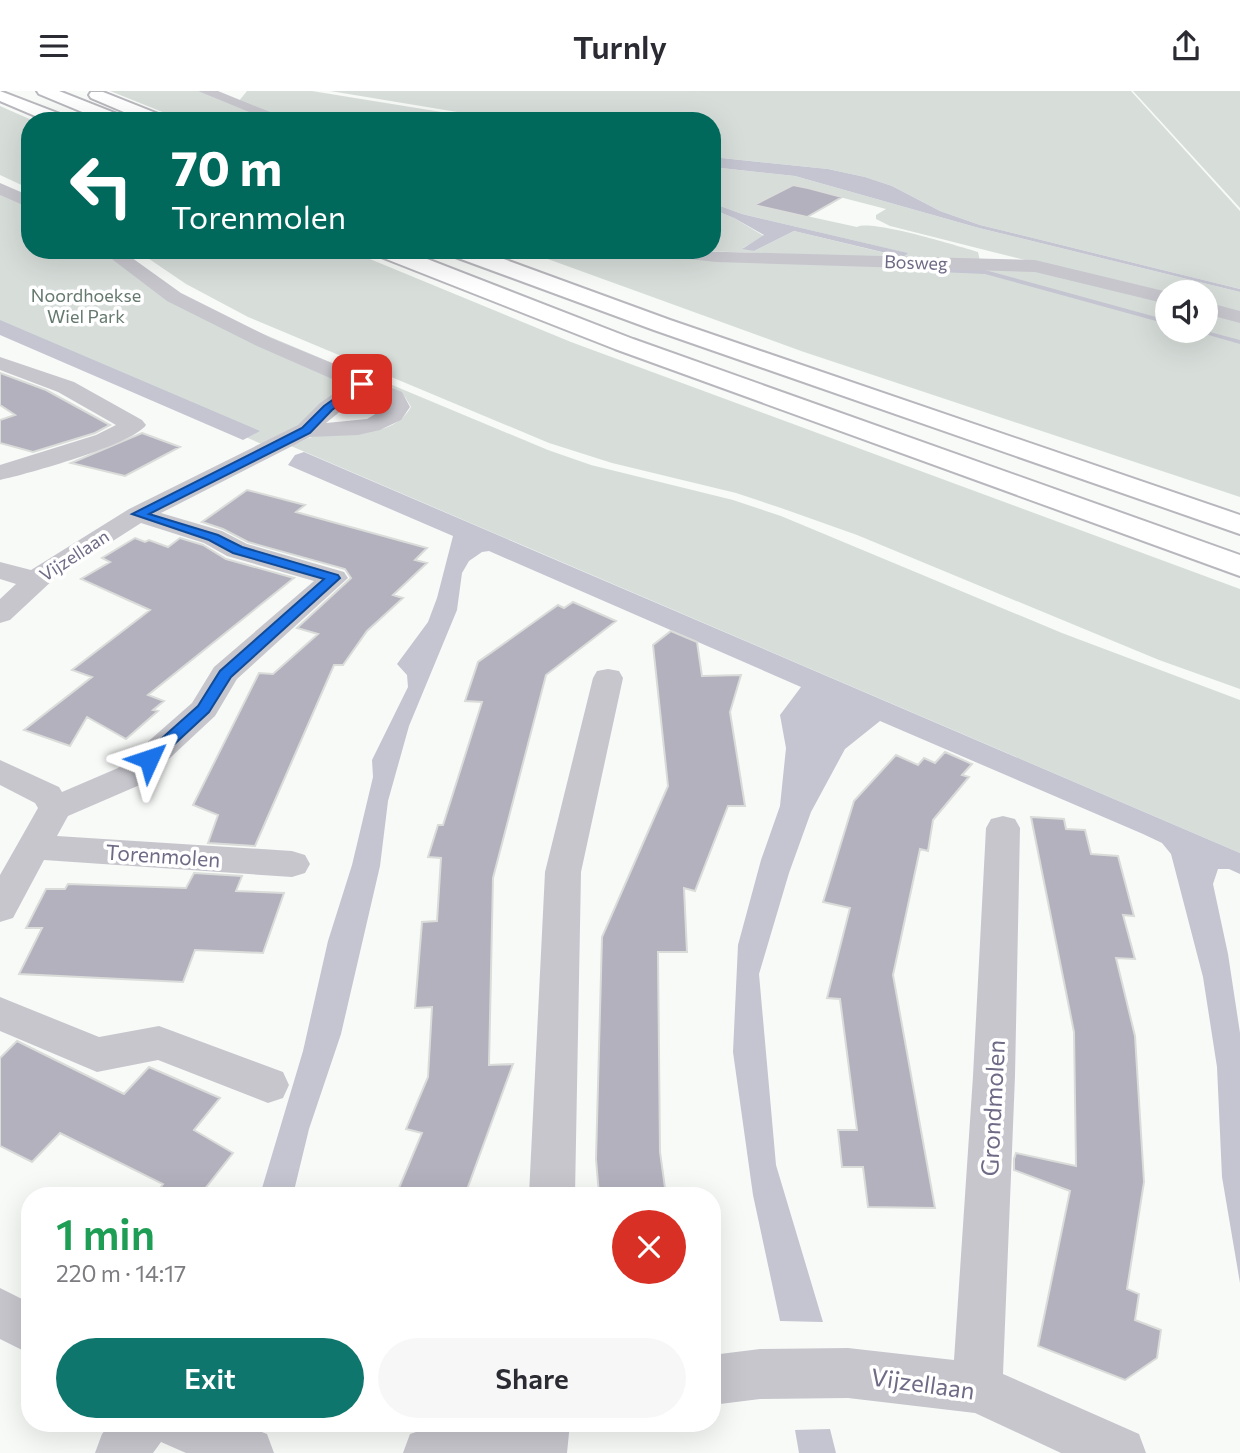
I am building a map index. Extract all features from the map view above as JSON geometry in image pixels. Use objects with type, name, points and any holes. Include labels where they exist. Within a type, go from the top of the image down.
[{"type":"highway","points":[[45,91],[97,112]]},
{"type":"highway","points":[[87,91],[138,112]]},
{"type":"highway","points":[[0,95],[41,112]]},
{"type":"highway","points":[[407,259],[624,344],[1240,566]]},
{"type":"highway","points":[[482,259],[662,325],[1240,525]]},
{"type":"street","points":[[205,91],[261,112]]},
{"type":"street","points":[[0,188],[21,198]]},
{"type":"street","name":"Bosweg","points":[[721,256],[1035,265],[1155,295]]},
{"type":"street","points":[[121,259],[174,297],[264,342],[362,384]]},
{"type":"street","points":[[1218,311],[1240,317]]},
{"type":"street","points":[[0,363],[66,387],[134,425],[104,440],[0,473]]},
{"type":"street","name":"Vijzellaan","points":[[0,614],[34,580],[138,514],[306,431],[328,408],[362,384],[394,397],[399,407],[390,420],[377,425],[306,431]]},
{"type":"street","points":[[0,908],[55,809],[130,776],[204,709],[225,674],[334,578],[237,550],[214,537],[138,514]]},
{"type":"street","points":[[0,570],[34,580]]},
{"type":"street","points":[[552,1187],[563,872],[608,678]]},
{"type":"street","points":[[0,771],[47,795],[55,809]]},
{"type":"street","name":"Grondmolen","points":[[977,1388],[994,1076],[1003,828]]},
{"type":"street","name":"Torenmolen","points":[[34,846],[292,864]]},
{"type":"street","points":[[0,1013],[97,1055],[159,1043],[268,1085]]},
{"type":"street","points":[[0,1313],[21,1325]]},
{"type":"street","name":"Vijzellaan","points":[[721,1379],[760,1374],[848,1373],[977,1388],[1120,1453]]},
{"type":"street","points":[[121,1453],[136,1432]]},
{"type":"street","points":[[198,1432],[248,1453]]},
{"type":"street","points":[[429,1453],[501,1432]]},
{"type":"street","points":[[541,1453],[543,1432]]},
{"type":"green space","points":[[110,91],[199,91],[257,112],[162,112]]},
{"type":"green space","points":[[247,91],[312,91],[442,112],[267,112],[238,102]]},
{"type":"green space","points":[[330,91],[1131,91],[1240,211],[1240,289],[1218,284],[1218,280],[1203,280],[980,225],[940,211],[892,186],[865,177],[828,169],[721,158],[721,112],[457,112]]},
{"type":"green space","points":[[1133,91],[1240,91],[1240,208]]},
{"type":"green space","points":[[0,106],[21,115],[21,185],[0,175]]},
{"type":"green space","points":[[721,168],[795,176],[979,228],[1191,280],[1155,280],[1155,293],[890,226],[876,219],[876,215],[886,209],[793,185],[756,205],[857,227],[879,227],[915,234],[978,252],[980,261],[721,252],[721,213],[764,236],[743,248],[754,251],[794,231],[902,257],[907,253],[742,214],[721,206]]},
{"type":"green space","name":"Noordhoekse Wiel Park","points":[[0,186],[21,198],[21,259],[116,259],[152,287],[375,381],[305,425],[264,445],[0,330]]},
{"type":"green space","points":[[721,258],[1037,270],[1155,297],[1155,343],[1218,343],[1218,313],[1240,319],[1240,497],[801,351],[548,259]]},
{"type":"green space","points":[[149,259],[370,259],[571,342],[1240,589],[1240,689],[1159,660],[857,535],[736,493],[612,463],[549,443],[248,317],[186,284]]},
{"type":"green space","points":[[1218,287],[1240,292],[1240,314],[1218,308]]},
{"type":"green space","points":[[385,382],[548,450],[591,465],[733,500],[781,516],[1062,633],[1240,700],[1240,853],[291,446],[325,434],[379,430],[402,418],[411,407],[405,397]]},
{"type":"shaded area","points":[[721,158],[828,169],[865,177],[892,186],[940,211],[980,225],[1203,280],[1191,280],[979,228],[795,176],[721,168]]},
{"type":"shaded area","points":[[721,206],[742,214],[908,253],[903,257],[794,231],[754,251],[742,249],[764,235],[721,213]]},
{"type":"shaded area","points":[[1218,284],[1240,289],[1240,292],[1218,287]]},
{"type":"shaded area","points":[[0,320],[260,431],[243,440],[0,335]]},
{"type":"shaded area","points":[[304,452],[1240,853],[1240,874],[1229,869],[1218,869],[1213,884],[1228,954],[1240,1033],[1240,1283],[1222,1177],[1217,1067],[1203,977],[1171,854],[1162,843],[1143,834],[880,721],[845,749],[811,812],[789,873],[759,974],[776,1165],[823,1322],[780,1321],[753,1195],[733,1052],[738,945],[761,860],[780,806],[786,748],[780,715],[801,687],[489,551],[482,552],[469,561],[462,573],[457,610],[409,726],[388,801],[380,866],[341,1034],[309,1129],[295,1187],[262,1187],[303,1051],[328,941],[352,865],[373,777],[372,760],[408,687],[407,675],[397,664],[428,622],[453,536],[288,465],[295,455]]},
{"type":"shaded area","points":[[830,1429],[836,1453],[799,1453],[795,1430]]},
{"type":"building","points":[[793,185],[842,197],[807,217],[754,205]]},
{"type":"building","points":[[0,373],[46,390],[110,425],[95,433],[33,452],[0,443],[0,420],[15,415],[0,405]]},
{"type":"building","points":[[142,433],[180,447],[125,476],[71,463]]},
{"type":"building","points":[[247,490],[305,505],[296,512],[427,548],[415,560],[427,563],[393,595],[403,598],[367,631],[343,665],[334,665],[255,846],[208,843],[218,815],[193,805],[259,673],[273,674],[318,634],[297,628],[351,578],[345,569],[248,542],[202,522]]},
{"type":"building","points":[[135,538],[168,547],[180,538],[203,545],[226,559],[294,578],[148,695],[164,701],[153,710],[158,711],[126,739],[87,717],[70,746],[24,730],[92,677],[72,670],[150,610],[81,579],[110,562],[102,558]]},
{"type":"building","points":[[573,602],[616,621],[546,675],[493,878],[489,1065],[513,1064],[468,1187],[399,1187],[422,1133],[406,1129],[428,1077],[432,1007],[415,1008],[422,922],[437,921],[441,858],[428,857],[438,825],[443,825],[482,702],[465,701],[478,662],[558,605],[564,608]]},
{"type":"building","points":[[671,631],[697,642],[702,676],[741,675],[730,712],[745,806],[728,806],[695,891],[684,888],[687,952],[658,952],[660,1152],[665,1187],[598,1187],[596,1159],[602,937],[668,786],[653,645]]},
{"type":"building","points":[[945,752],[972,764],[962,775],[969,777],[933,820],[928,851],[920,849],[893,975],[935,1208],[868,1207],[863,1167],[842,1167],[838,1130],[857,1130],[840,999],[827,998],[850,908],[823,902],[854,801],[896,755],[918,765],[924,758],[935,763]]},
{"type":"building","points":[[1031,817],[1064,819],[1066,829],[1085,830],[1091,854],[1118,856],[1134,916],[1123,915],[1135,959],[1116,958],[1135,1036],[1144,1182],[1127,1289],[1139,1294],[1135,1320],[1161,1330],[1157,1358],[1125,1380],[1038,1346],[1070,1191],[1014,1170],[1014,1159],[1016,1153],[1076,1166],[1074,1032]]},
{"type":"building","points":[[194,873],[242,876],[236,891],[284,893],[263,953],[195,950],[183,982],[19,974],[42,928],[26,928],[46,889],[65,889],[68,884],[186,888]]},
{"type":"building","points":[[17,1041],[124,1094],[149,1067],[220,1098],[194,1130],[233,1153],[206,1187],[161,1187],[163,1184],[60,1133],[32,1162],[0,1146],[0,1058]]},
{"type":"waterway","points":[[895,269],[985,272],[1155,319]]},
{"type":"waterway","points":[[1218,336],[1240,342]]},
{"type":"route","points":[[149,759],[204,709],[225,674],[334,578],[237,550],[214,537],[138,514],[306,431],[328,408],[362,384]]}]
